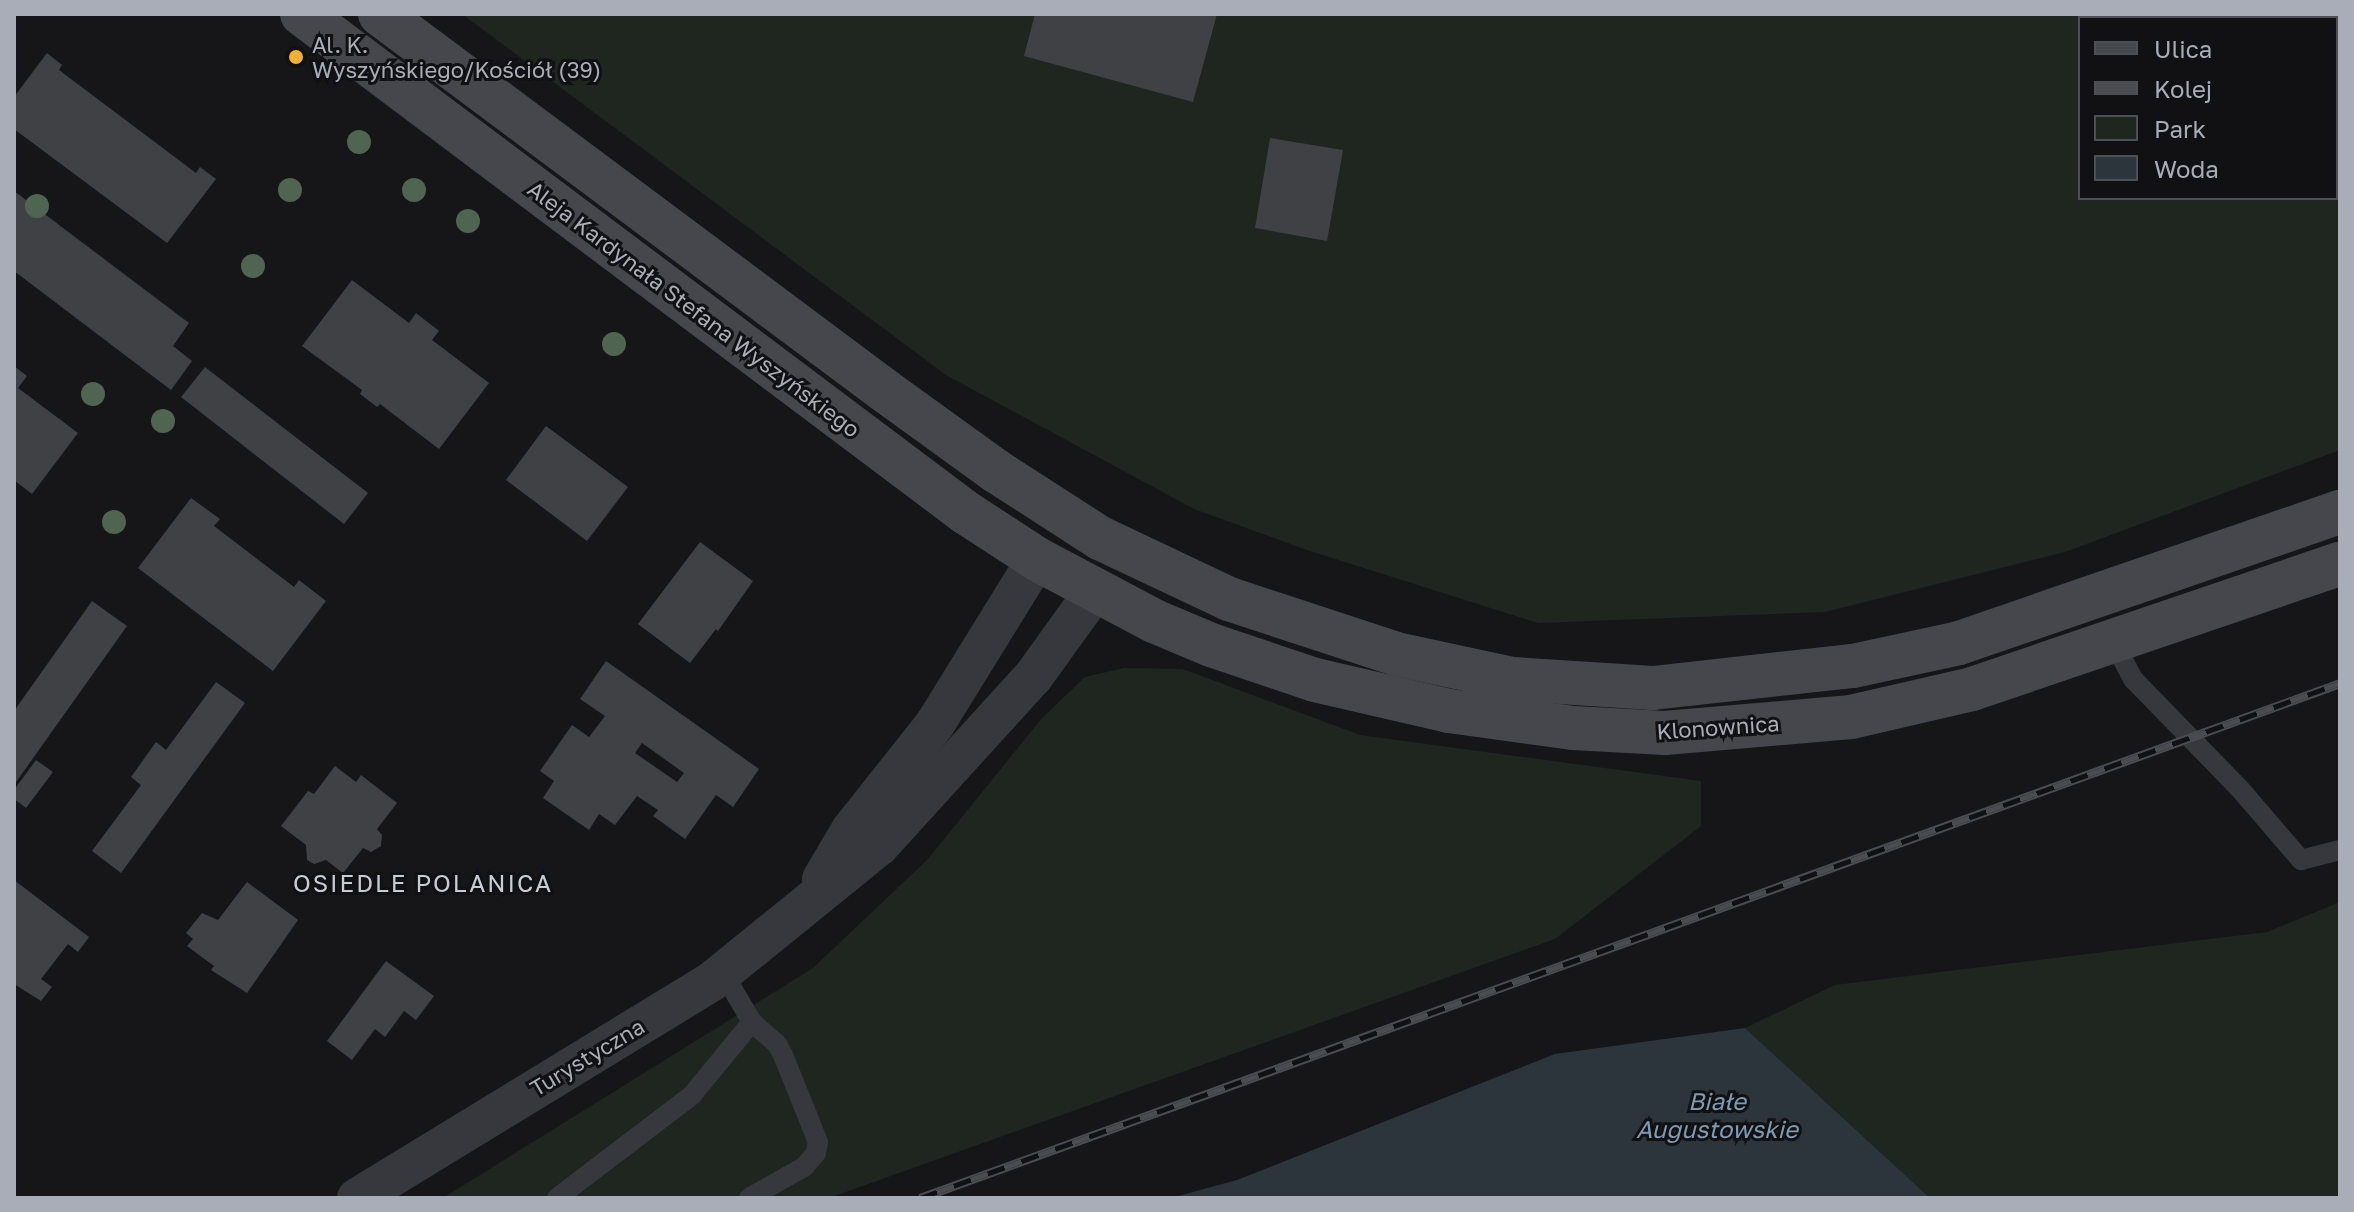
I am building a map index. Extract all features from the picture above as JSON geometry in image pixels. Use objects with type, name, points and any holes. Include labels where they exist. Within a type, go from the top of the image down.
[{"type":"main road","name":"Aleja Kardynała Stefana Wyszyńskiego","points":[[302,14],[965,512],[1037,559],[1095,591]]},
{"type":"main road","points":[[380,14],[934,426],[1100,538]]},
{"type":"main road","points":[[634,264],[664,223]]},
{"type":"main road","name":"Klonownica","points":[[1100,538],[1229,599],[1396,654],[1513,679],[1637,687],[1853,666],[1959,643],[2340,512]]},
{"type":"main road","points":[[1037,559],[1100,538]]},
{"type":"main road","points":[[1095,591],[1100,538]]},
{"type":"main road","name":"Klonownica","points":[[1095,591],[1211,645],[1315,680],[1449,711],[1573,728],[1665,733],[1851,717],[1972,689],[2340,564]]},
{"type":"main road","points":[[2099,597],[2114,643]]},
{"type":"street","name":"Turystyczna","points":[[808,904],[851,830],[935,724],[1037,559]]},
{"type":"street","name":"Turystyczna","points":[[357,1198],[723,973],[879,846],[1033,677],[1095,591]]},
{"type":"lane","points":[[2114,643],[2133,679],[2240,789],[2301,860],[2340,850]]},
{"type":"lane","points":[[723,973],[752,1022],[777,1044],[818,1142],[816,1153],[804,1167],[749,1198]]},
{"type":"lane","points":[[557,1198],[692,1095],[752,1022]]},
{"type":"green space","points":[[462,14],[2340,14],[2340,450],[2065,552],[1825,612],[1538,623],[1307,550],[1194,509],[946,375]]},
{"type":"green space","points":[[1124,668],[1183,669],[1360,735],[1701,781],[1701,826],[1555,939],[829,1198],[443,1198],[813,968],[928,859],[1042,718],[1085,677]]},
{"type":"green space","points":[[2340,902],[2340,1198],[1930,1198],[1745,1028],[1835,985],[2267,932]]},
{"type":"water","name":"Białe Augustowskie","points":[[1745,1028],[1930,1198],[1171,1198],[1237,1180],[1555,1054]]},
{"type":"building","points":[[1035,14],[1217,14],[1193,102],[1024,56]]},
{"type":"building","points":[[47,53],[62,65],[59,70],[196,173],[200,167],[216,179],[167,243],[14,129],[14,97]]},
{"type":"building","points":[[1270,138],[1343,150],[1327,241],[1255,228]]},
{"type":"building","points":[[14,191],[189,323],[173,346],[192,361],[171,390],[14,271]]},
{"type":"building","points":[[352,280],[409,323],[416,313],[439,331],[432,340],[489,383],[439,449],[380,404],[377,407],[360,394],[362,390],[302,346]]},
{"type":"building","points":[[14,366],[27,376],[18,388],[78,433],[32,494],[14,480]]},
{"type":"building","points":[[205,367],[368,493],[344,524],[181,397]]},
{"type":"building","points":[[546,426],[628,487],[587,541],[506,480]]},
{"type":"building","points":[[191,498],[220,519],[214,526],[294,587],[299,580],[326,601],[273,671],[138,568]]},
{"type":"building","points":[[700,542],[753,581],[718,631],[716,629],[690,663],[638,624]]},
{"type":"building","points":[[92,601],[127,626],[14,785],[14,711]]},
{"type":"building","points":[[606,661],[759,769],[733,807],[716,795],[685,839],[653,816],[658,810],[637,796],[615,825],[599,814],[589,830],[543,798],[554,781],[540,771],[572,725],[589,737],[605,716],[580,699]],"holes":[[[642,743],[684,773],[677,782],[635,753]]]},
{"type":"building","points":[[216,682],[245,703],[121,873],[92,851],[141,785],[131,777],[156,742],[166,750]]},
{"type":"building","points":[[36,760],[53,772],[26,808],[14,799],[14,790]]},
{"type":"building","points":[[335,766],[356,782],[361,775],[397,803],[377,829],[382,835],[381,846],[371,852],[363,848],[343,873],[326,860],[314,864],[307,860],[306,845],[281,826],[308,791],[314,794]]},
{"type":"building","points":[[14,880],[89,937],[78,952],[68,944],[41,979],[52,987],[41,1001],[14,984]]},
{"type":"building","points":[[247,882],[298,920],[247,993],[211,970],[214,966],[187,946],[193,939],[186,933],[202,913],[218,920]]},
{"type":"building","points":[[386,961],[434,996],[416,1020],[404,1011],[385,1037],[375,1029],[352,1060],[327,1041]]},
{"type":"railway","points":[[920,1198],[2340,683]]},
{"type":"place","name":"Al. K. Wyszyńskiego/Kościół (39)","points":[[296,57]]},
{"type":"district","name":"OSIEDLE POLANICA","points":[[423,883]]}]
